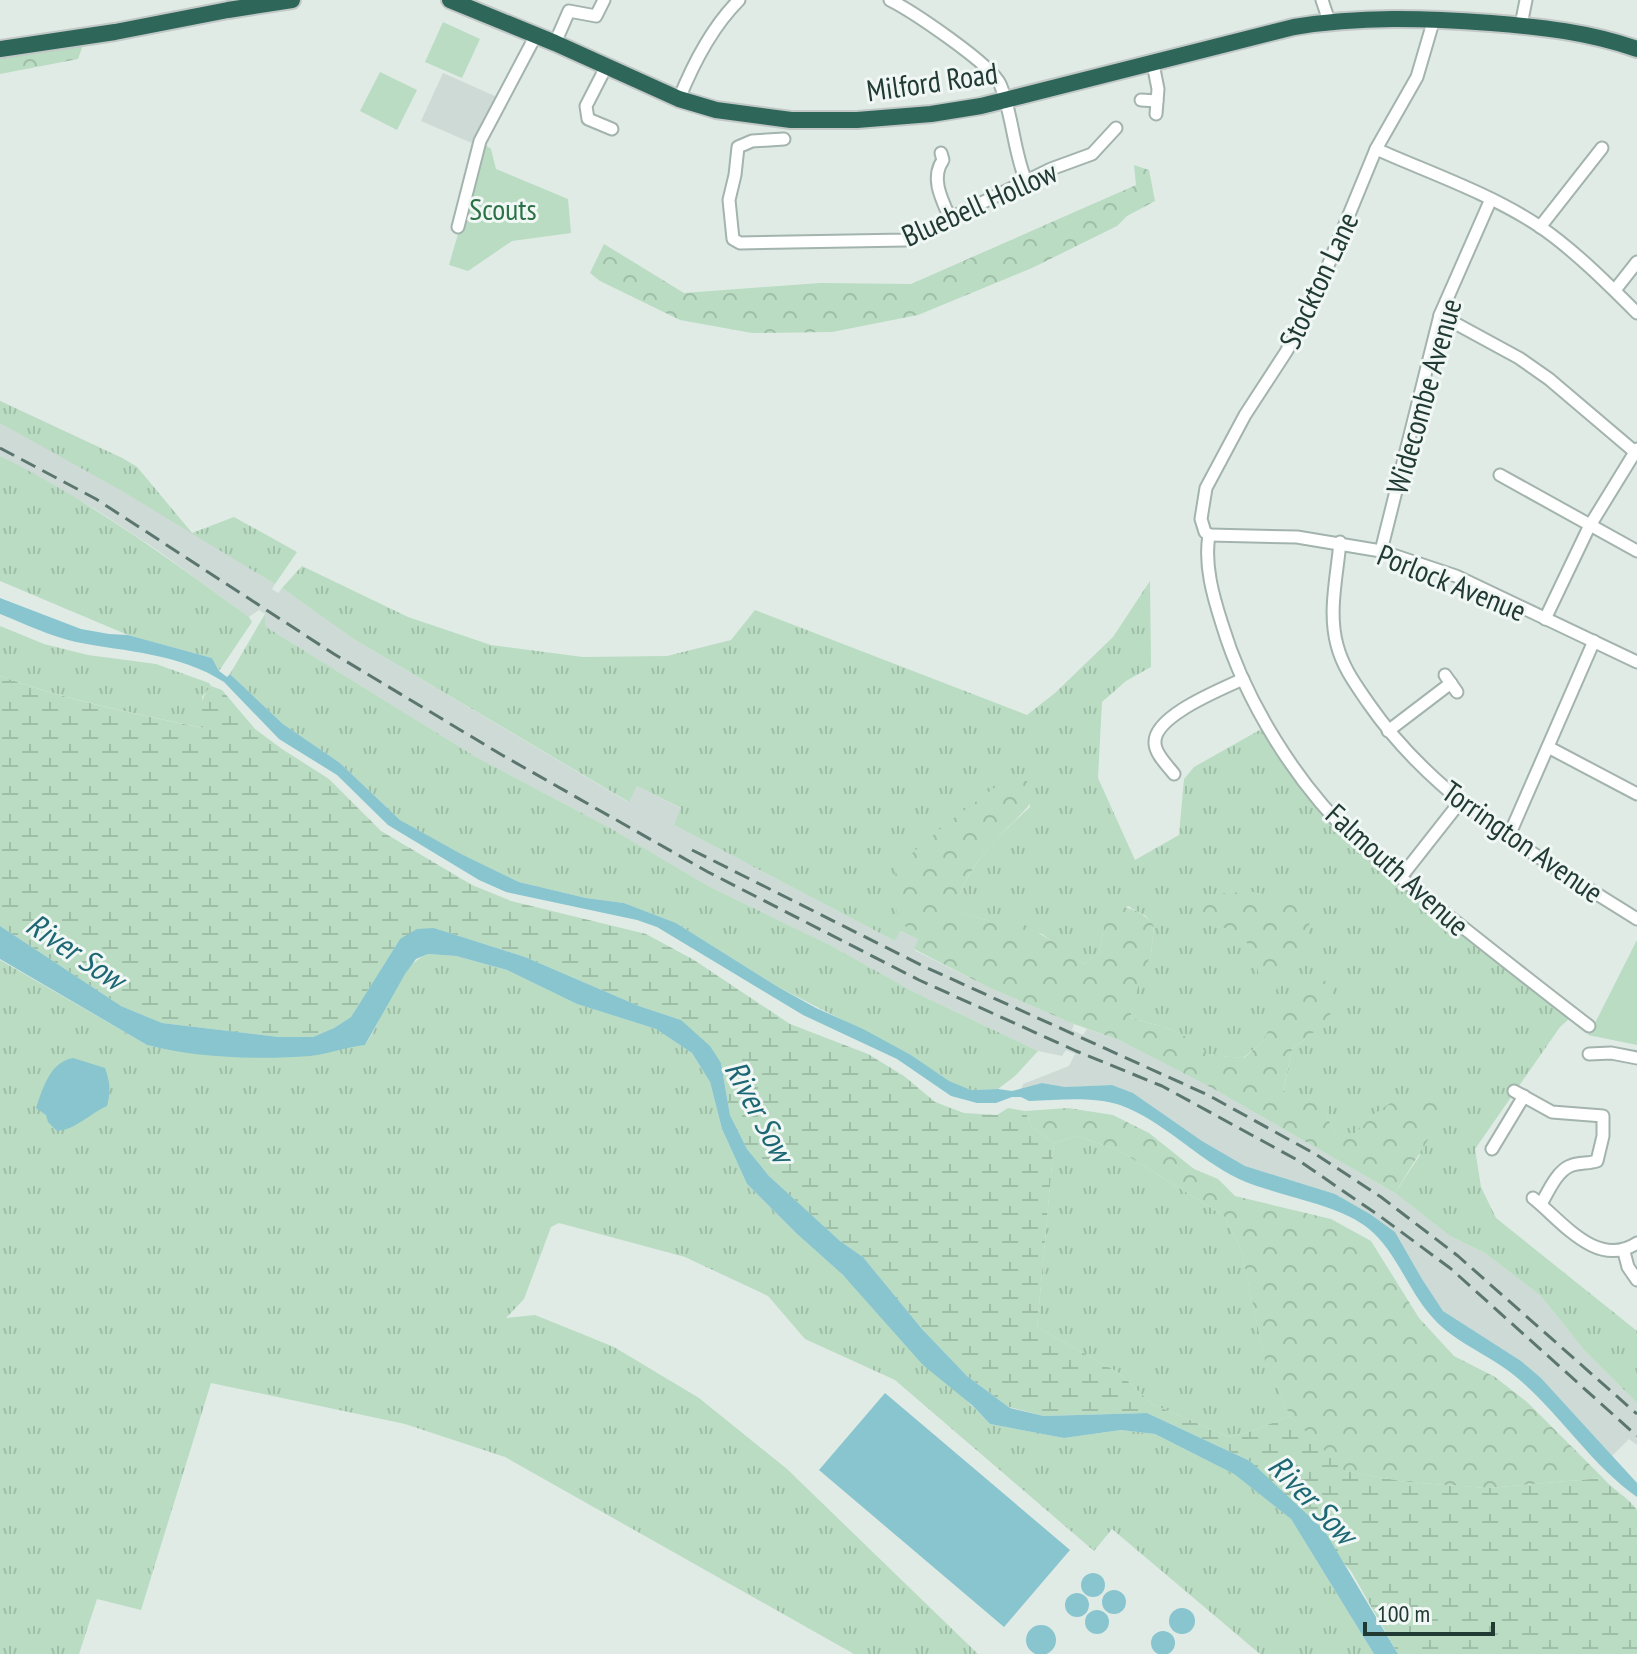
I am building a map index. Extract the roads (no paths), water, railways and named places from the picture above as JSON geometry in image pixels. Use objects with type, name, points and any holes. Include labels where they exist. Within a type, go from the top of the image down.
[{"type":"highway","points":[[0,49],[292,0]]},
{"type":"highway","name":"Milford Road","points":[[450,0],[607,65],[679,99],[752,117],[791,120],[857,120],[931,114],[1004,101],[1294,27],[1329,21],[1434,19],[1521,25],[1563,29],[1637,49]]},
{"type":"street","points":[[555,43],[569,11],[596,16],[604,0]]},
{"type":"street","points":[[679,99],[687,78],[723,16],[739,0]]},
{"type":"street","points":[[890,0],[918,16],[994,76],[1026,181]]},
{"type":"street","points":[[1322,0],[1329,21]]},
{"type":"street","points":[[1521,25],[1526,0]]},
{"type":"street","name":"Stockton Lane","points":[[1209,535],[1201,519],[1206,488],[1245,415],[1311,307],[1376,149],[1417,77],[1434,19]]},
{"type":"street","points":[[458,227],[480,141],[536,35]]},
{"type":"street","points":[[1153,64],[1157,79],[1156,114]]},
{"type":"street","points":[[607,65],[586,106],[588,119],[612,129]]},
{"type":"street","points":[[1141,100],[1157,101]]},
{"type":"street","name":"Bluebell Hollow","points":[[779,143],[752,141],[738,147],[729,208],[730,231],[733,239],[740,243],[906,240],[1026,181],[1092,154],[1114,135]]},
{"type":"street","points":[[1540,227],[1602,148]]},
{"type":"street","points":[[1376,149],[1491,199],[1540,227],[1615,290],[1637,313]]},
{"type":"street","points":[[945,158],[938,166],[939,192],[950,218]]},
{"type":"street","name":"Widecombe Avenue","points":[[1381,551],[1440,315],[1491,199]]},
{"type":"street","points":[[1615,290],[1637,262]]},
{"type":"street","points":[[1440,315],[1519,358],[1636,451],[1589,527],[1545,619]]},
{"type":"street","points":[[1500,475],[1637,551]]},
{"type":"street","name":"Porlock Avenue","points":[[1209,535],[1297,537],[1381,551],[1456,576],[1637,662]]},
{"type":"street","name":"Falmouth Avenue","points":[[1209,535],[1208,572],[1229,649],[1279,745],[1322,803],[1355,839],[1589,1026]]},
{"type":"street","name":"Torrington Avenue","points":[[1340,542],[1334,606],[1336,642],[1348,674],[1388,731],[1423,770],[1460,802],[1508,838],[1637,919]]},
{"type":"street","points":[[1508,838],[1594,641]]},
{"type":"street","points":[[1174,774],[1156,750],[1154,740],[1165,722],[1200,699],[1243,679]]},
{"type":"street","points":[[1388,731],[1451,683]]},
{"type":"street","points":[[1548,747],[1637,794]]},
{"type":"street","points":[[1401,877],[1460,802]]},
{"type":"street","points":[[1589,1055],[1611,1053],[1637,1058]]},
{"type":"street","points":[[1492,1149],[1519,1093],[1552,1112],[1603,1116],[1603,1136],[1597,1161],[1565,1169],[1537,1201],[1595,1250],[1624,1252],[1637,1243]]},
{"type":"street","points":[[1624,1252],[1628,1267],[1637,1280]]},
{"type":"water","points":[[0,598],[81,629],[128,635],[212,658],[219,671],[227,677],[230,674],[283,724],[340,763],[400,820],[519,882],[586,898],[624,903],[676,923],[778,987],[911,1055],[949,1081],[971,1090],[1012,1091],[1042,1083],[1065,1087],[1112,1085],[1133,1093],[1202,1141],[1245,1166],[1335,1194],[1395,1232],[1443,1311],[1521,1361],[1541,1378],[1637,1483],[1637,1497],[1591,1456],[1521,1381],[1453,1336],[1433,1318],[1379,1238],[1357,1220],[1239,1179],[1151,1120],[1120,1105],[1087,1100],[1029,1101],[1021,1097],[996,1103],[977,1103],[951,1096],[897,1059],[803,1015],[657,927],[506,892],[479,880],[388,825],[337,775],[279,739],[224,682],[207,672],[171,659],[76,642],[47,633],[0,614]]},
{"type":"water","points":[[0,926],[121,1006],[162,1023],[279,1037],[313,1037],[351,1017],[400,939],[417,929],[434,928],[525,957],[639,1006],[681,1020],[710,1046],[721,1063],[730,1115],[747,1149],[769,1176],[840,1241],[863,1257],[922,1329],[967,1376],[1010,1408],[1044,1416],[1147,1413],[1250,1461],[1324,1530],[1398,1654],[1374,1654],[1291,1519],[1234,1474],[1155,1434],[1121,1430],[1064,1438],[990,1424],[923,1365],[843,1275],[747,1184],[722,1129],[710,1082],[692,1053],[656,1029],[577,1004],[507,970],[456,956],[428,954],[416,959],[405,974],[365,1045],[291,1057],[249,1058],[186,1053],[147,1045],[0,959]]},
{"type":"water","points":[[73,1058],[105,1068],[109,1087],[107,1106],[77,1124],[57,1131],[46,1115],[36,1108],[53,1070],[65,1060]]},
{"type":"water","points":[[885,1393],[1070,1550],[1004,1627],[819,1470]]},
{"type":"water","points":[[1093,1573],[1101,1577],[1105,1585],[1101,1593],[1093,1597],[1085,1593],[1081,1585],[1085,1577]]},
{"type":"water","points":[[1114,1590],[1122,1594],[1126,1602],[1122,1610],[1114,1614],[1106,1610],[1102,1602],[1106,1594]]},
{"type":"water","points":[[1077,1593],[1085,1597],[1089,1605],[1085,1613],[1077,1617],[1069,1613],[1065,1605],[1069,1597]]},
{"type":"water","points":[[1182,1608],[1191,1612],[1195,1621],[1191,1630],[1182,1634],[1173,1630],[1169,1621],[1173,1612]]},
{"type":"water","points":[[1097,1610],[1105,1614],[1109,1622],[1105,1630],[1097,1634],[1089,1630],[1085,1622],[1089,1614]]},
{"type":"water","points":[[1041,1625],[1052,1629],[1056,1640],[1052,1651],[1041,1655],[1030,1651],[1026,1640],[1030,1629]]},
{"type":"water","points":[[1158,1631],[1168,1631],[1175,1638],[1175,1648],[1168,1655],[1158,1655],[1151,1648],[1151,1638]]},
{"type":"railway","points":[[0,448],[96,499],[334,654],[502,755],[708,872],[919,980],[1162,1086],[1301,1162],[1450,1268],[1637,1436]]},
{"type":"railway","points":[[692,850],[925,967],[1208,1095],[1317,1155],[1381,1197],[1458,1256],[1637,1414]]},
{"type":"park label","name":"Scouts","points":[[503,208]]},
{"type":"water label","name":"River Sow","points":[[76,951]]},
{"type":"water label","name":"River Sow","points":[[760,1111]]},
{"type":"water label","name":"River Sow","points":[[1313,1499]]}]
